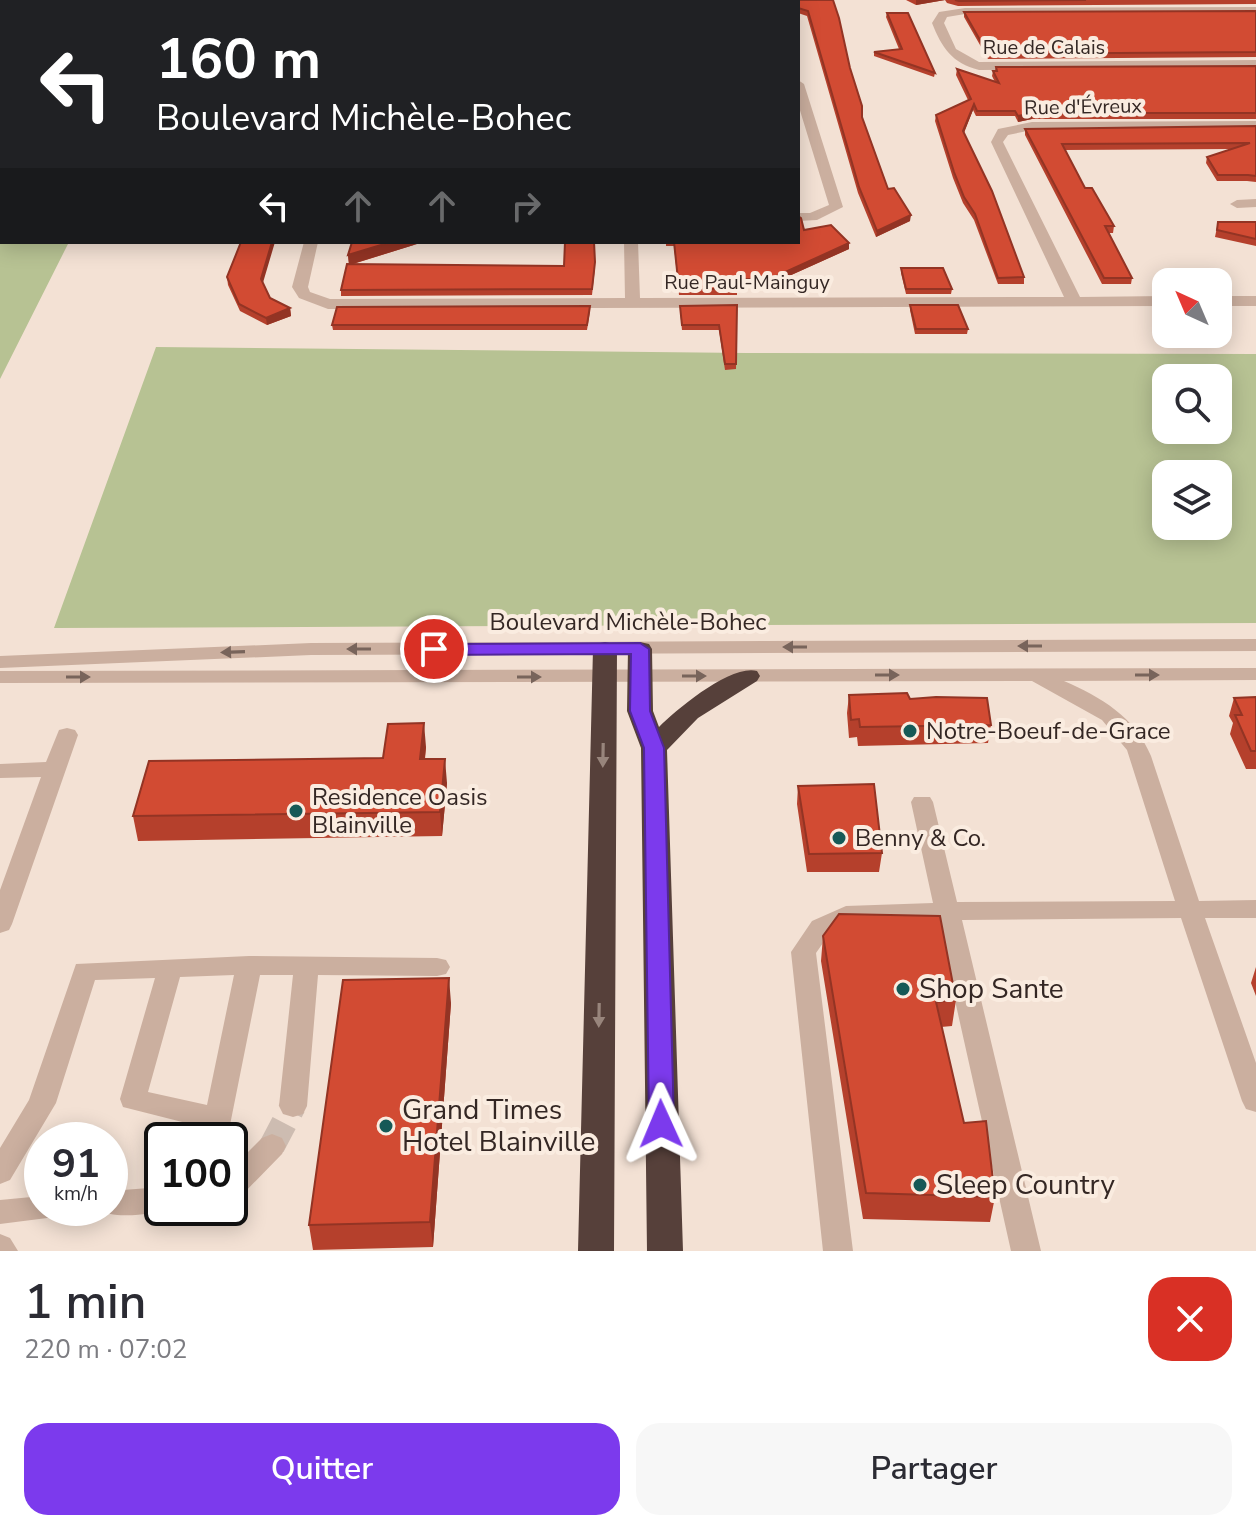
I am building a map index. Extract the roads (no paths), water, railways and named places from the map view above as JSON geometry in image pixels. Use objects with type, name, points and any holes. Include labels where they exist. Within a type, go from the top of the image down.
[{"type":"highway","points":[[640,649],[640,711],[654,748],[665,1251]]},
{"type":"highway","points":[[596,1251],[605,663]]},
{"type":"highway","points":[[654,748],[689,712],[748,676]]},
{"type":"street","name":"Rue de Calais","points":[[1256,10],[965,11],[943,14],[938,23],[953,55],[979,66],[1256,64]]},
{"type":"street","points":[[800,90],[836,207],[812,217],[800,217]]},
{"type":"street","name":"Rue d'Évreux","points":[[1074,301],[997,142],[1003,132],[1032,126],[1256,125]]},
{"type":"street","points":[[1237,204],[1256,203]]},
{"type":"street","name":"Rue Paul-Mainguy","points":[[311,244],[300,287],[304,295],[328,304],[1152,301]]},
{"type":"street","points":[[631,244],[633,302]]},
{"type":"street","points":[[1232,301],[1256,301]]},
{"type":"street","name":"Boulevard Michèle-Bohec","points":[[0,677],[605,663],[640,649],[1256,645]]},
{"type":"street","name":"Boulevard Michèle-Bohec","points":[[0,662],[311,649],[605,663],[639,676],[1256,674]]},
{"type":"street","points":[[1028,675],[1074,693],[1118,725],[1138,749],[1152,799],[1256,1101]]},
{"type":"street","points":[[0,924],[67,735]]},
{"type":"street","points":[[0,771],[55,769]]},
{"type":"street","points":[[922,802],[1026,1251]]},
{"type":"street","points":[[838,1251],[803,952],[821,927],[855,912],[1256,909]]},
{"type":"street","points":[[216,1122],[249,965]]},
{"type":"street","points":[[0,1172],[42,1103],[85,971],[249,965],[437,967]]},
{"type":"street","points":[[293,1106],[306,965]]},
{"type":"street","points":[[170,968],[133,1099],[196,1122]]},
{"type":"street","points":[[248,1170],[272,1146]]},
{"type":"street","points":[[0,1212],[24,1210]]},
{"type":"tunnel","points":[[272,1146],[293,1106]]},
{"type":"place","name":"Notre-Boeuf-de-Grace","points":[[910,731]]},
{"type":"place","name":"Residence Oasis Blainville","points":[[296,811]]},
{"type":"place","name":"Benny & Co.","points":[[839,838]]},
{"type":"place","name":"Shop Sante","points":[[903,989]]},
{"type":"place","name":"Grand Times Hotel Blainville","points":[[386,1126]]},
{"type":"place","name":"Sleep Country","points":[[920,1185]]}]
